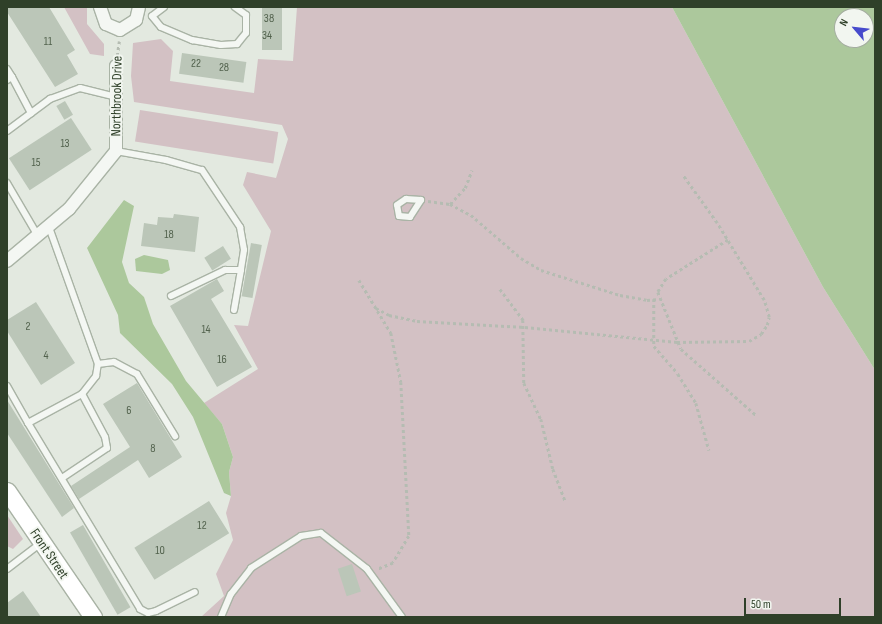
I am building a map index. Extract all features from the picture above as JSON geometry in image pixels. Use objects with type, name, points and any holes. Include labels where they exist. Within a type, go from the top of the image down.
[{"type":"main road","name":"Front Street","points":[[7,491],[41,543],[93,617]]},
{"type":"street","points":[[100,7],[106,24],[120,30],[131,25],[139,10]]},
{"type":"street","name":"Northbrook Drive","points":[[7,261],[69,210],[116,151],[116,66]]},
{"type":"lane","points":[[152,16],[164,7]]},
{"type":"lane","points":[[139,10],[152,16],[161,27],[177,36],[221,45],[237,44],[246,33],[246,15],[235,7]]},
{"type":"lane","points":[[7,69],[9,79],[31,113]]},
{"type":"lane","points":[[7,131],[50,99],[80,88],[115,97]]},
{"type":"lane","points":[[116,151],[166,160],[202,170],[240,227],[244,250],[234,310]]},
{"type":"lane","points":[[7,183],[38,236]]},
{"type":"lane","points":[[28,423],[82,394],[96,376],[98,364],[49,227]]},
{"type":"lane","points":[[171,296],[224,270],[241,270]]},
{"type":"lane","points":[[98,364],[114,362],[137,374],[176,436]]},
{"type":"lane","points":[[7,386],[140,609],[148,613],[156,611],[195,592]]},
{"type":"lane","points":[[62,478],[107,448],[105,437],[82,394]]},
{"type":"lane","points":[[221,617],[231,594],[251,568],[301,536],[321,533],[367,569],[402,617]]},
{"type":"lane","points":[[7,569],[41,543]]},
{"type":"path","name":"Northbrook Drive","points":[[116,66],[120,30]]},
{"type":"path","points":[[450,204],[465,188],[472,170]]},
{"type":"path","points":[[376,308],[389,315],[417,321],[525,327],[652,341],[740,343],[749,341],[766,329],[769,317],[764,300],[728,240],[682,174]]},
{"type":"path","points":[[421,200],[450,204],[478,219],[521,258],[540,270],[620,294],[659,299]]},
{"type":"path","points":[[728,240],[666,279],[659,289],[659,299],[677,342],[692,361],[737,396],[757,416]]},
{"type":"path","points":[[359,280],[391,333],[401,382],[410,536],[393,563],[379,570],[367,569]]},
{"type":"path","points":[[500,289],[519,312],[525,327],[524,383],[540,415],[556,480],[566,501]]},
{"type":"path","points":[[654,299],[652,341],[657,352],[678,374],[696,403],[709,450]]},
{"type":"shaded area","points":[[64,7],[87,7],[87,24],[104,44],[104,56],[90,54]]},
{"type":"shaded area","points":[[297,7],[672,7],[823,287],[875,370],[875,617],[201,617],[224,596],[216,574],[233,540],[226,513],[231,496],[229,472],[233,457],[222,424],[204,403],[258,369],[234,325],[248,326],[271,231],[243,185],[247,172],[276,178],[288,139],[282,125],[134,102],[131,76],[133,43],[161,39],[173,51],[170,81],[254,93],[258,59],[293,61]]},
{"type":"shaded area","points":[[672,7],[875,7],[875,370],[823,287]]},
{"type":"shaded area","points":[[140,110],[278,132],[273,164],[135,142]]},
{"type":"shaded area","points":[[124,200],[134,206],[122,262],[129,283],[144,297],[153,324],[186,381],[222,424],[233,457],[229,472],[231,496],[224,493],[193,417],[172,384],[120,333],[118,315],[87,248]]},
{"type":"shaded area","points":[[144,255],[168,260],[170,270],[162,274],[136,271],[135,259]]},
{"type":"shaded area","points":[[7,515],[23,539],[13,549],[7,546]]},
{"type":"building","points":[[7,7],[49,7],[75,50],[67,55],[78,74],[55,87],[7,12]]},
{"type":"building","points":[[262,7],[282,7],[282,50],[262,50]]},
{"type":"building","points":[[182,53],[246,62],[243,83],[179,74]]},
{"type":"building","points":[[65,101],[73,115],[64,120],[56,106]]},
{"type":"building","points":[[71,118],[92,150],[30,190],[9,158]]},
{"type":"building","points":[[174,214],[199,217],[195,252],[141,246],[144,223],[157,225],[158,217],[173,218]]},
{"type":"building","points":[[251,243],[262,245],[252,298],[242,296]]},
{"type":"building","points":[[223,246],[231,259],[212,270],[204,258]]},
{"type":"building","points":[[217,279],[224,291],[211,299],[252,367],[217,387],[170,306]]},
{"type":"building","points":[[36,302],[75,363],[41,385],[7,331],[7,320]]},
{"type":"building","points":[[137,383],[182,457],[149,478],[138,460],[79,499],[71,486],[130,447],[103,404]]},
{"type":"building","points":[[7,400],[74,508],[62,517],[7,433]]},
{"type":"building","points":[[209,501],[229,533],[155,580],[134,548]]},
{"type":"building","points":[[83,525],[130,607],[118,615],[70,532]]},
{"type":"building","points":[[352,564],[361,592],[347,596],[338,569]]},
{"type":"building","points":[[23,591],[41,617],[7,617],[7,603]]}]
